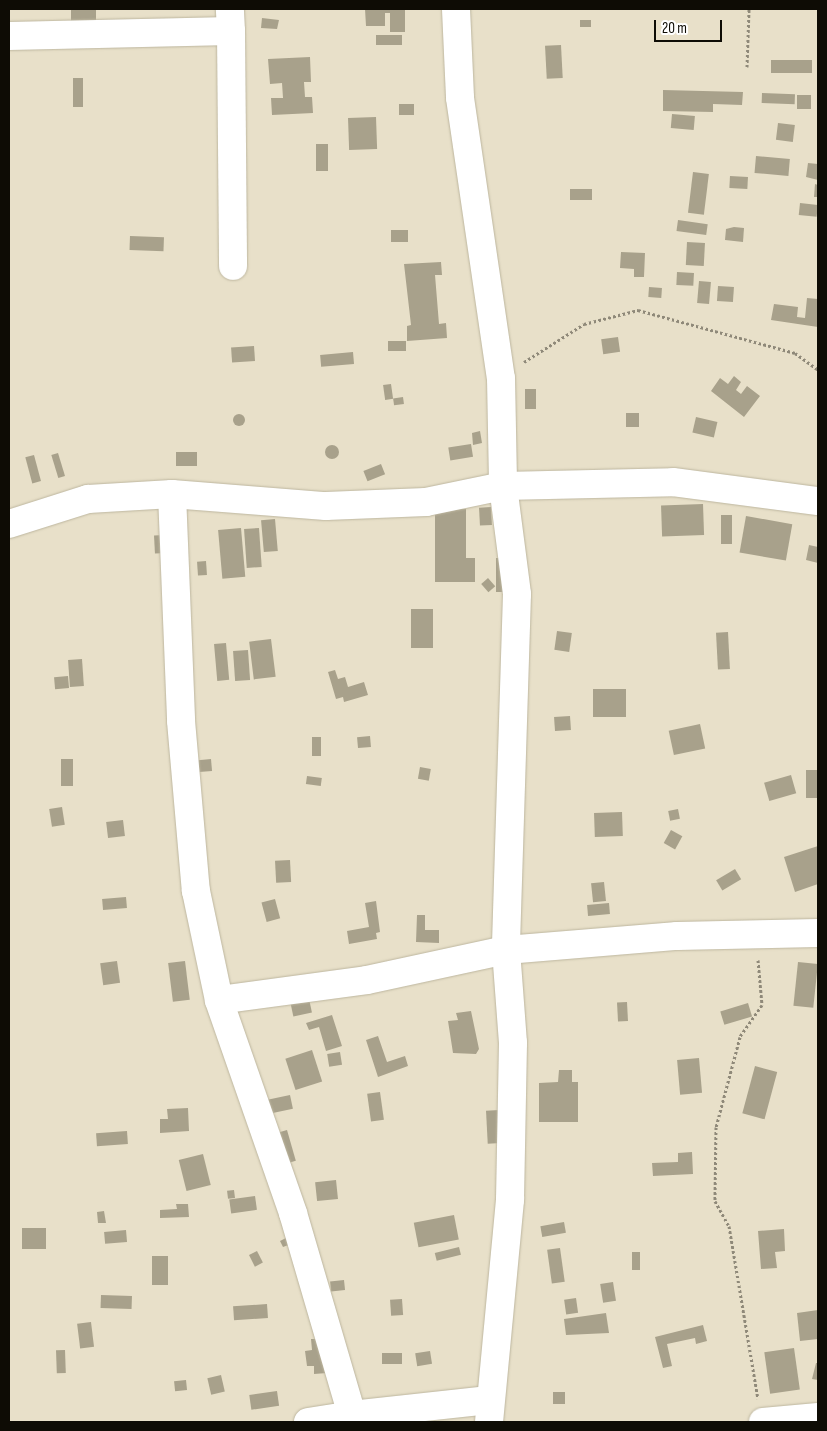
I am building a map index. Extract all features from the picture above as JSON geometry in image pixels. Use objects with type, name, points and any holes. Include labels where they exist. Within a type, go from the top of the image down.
[{"type":"street","points":[[308,1422],[352,1415],[489,1411],[499,1344],[510,1200],[513,1043],[506,950],[517,594],[503,486],[501,378],[460,98],[456,9]]},
{"type":"street","points":[[9,36],[230,20],[233,266]]},
{"type":"street","points":[[9,524],[88,499],[172,494],[326,506],[426,502],[503,486],[673,482],[818,501]]},
{"type":"street","points":[[172,494],[182,721],[196,891],[219,1000],[293,1213],[352,1415]]},
{"type":"street","points":[[219,1000],[367,980],[506,950],[756,934],[818,933]]},
{"type":"street","points":[[761,1412],[818,1417]]},
{"type":"path","points":[[747,67],[748,9]]},
{"type":"path","points":[[501,378],[584,324],[638,310],[795,352],[818,370]]},
{"type":"path","points":[[756,934],[762,1005],[740,1037],[716,1127],[715,1201],[729,1226],[761,1412]]},
{"type":"building","points":[[71,9],[96,9],[96,23],[71,23]]},
{"type":"building","points":[[365,9],[405,9],[405,32],[390,32],[390,13],[385,13],[385,26],[366,26]]},
{"type":"building","points":[[262,18],[279,20],[277,29],[261,28]]},
{"type":"building","points":[[580,20],[591,20],[591,27],[580,27]]},
{"type":"building","points":[[376,35],[402,35],[402,45],[376,45]]},
{"type":"building","points":[[561,45],[563,78],[547,79],[545,46]]},
{"type":"building","points":[[310,57],[311,82],[304,82],[305,97],[312,97],[313,113],[272,115],[271,98],[283,98],[282,83],[270,84],[268,59]]},
{"type":"building","points":[[771,60],[812,60],[812,73],[771,73]]},
{"type":"building","points":[[73,78],[83,78],[83,107],[73,107]]},
{"type":"building","points":[[663,90],[743,92],[742,105],[713,104],[713,112],[663,111]]},
{"type":"building","points":[[762,93],[795,94],[795,104],[762,103]]},
{"type":"building","points":[[797,95],[811,95],[811,109],[797,109]]},
{"type":"building","points":[[399,104],[414,104],[414,115],[399,115]]},
{"type":"building","points":[[672,114],[695,116],[694,130],[671,128]]},
{"type":"building","points":[[376,117],[377,149],[349,150],[348,118]]},
{"type":"building","points":[[778,123],[795,125],[793,142],[776,140]]},
{"type":"building","points":[[316,144],[328,144],[328,171],[316,171]]},
{"type":"building","points":[[756,156],[790,159],[788,176],[755,173]]},
{"type":"building","points":[[808,163],[818,164],[818,180],[806,177]]},
{"type":"building","points":[[693,172],[709,174],[704,215],[688,213]]},
{"type":"building","points":[[730,176],[748,177],[747,189],[729,188]]},
{"type":"building","points":[[815,184],[818,185],[818,197],[814,197]]},
{"type":"building","points":[[570,189],[592,189],[592,200],[570,200]]},
{"type":"building","points":[[800,203],[818,205],[817,217],[799,215]]},
{"type":"building","points":[[678,220],[708,224],[706,235],[676,231]]},
{"type":"building","points":[[734,227],[744,228],[743,242],[725,240],[726,229]]},
{"type":"building","points":[[391,230],[408,230],[408,242],[391,242]]},
{"type":"building","points":[[130,236],[164,237],[163,251],[130,250]]},
{"type":"building","points":[[687,242],[705,243],[704,266],[686,265]]},
{"type":"building","points":[[621,252],[645,253],[644,277],[634,277],[634,269],[620,268]]},
{"type":"building","points":[[441,262],[442,275],[435,275],[439,324],[446,323],[447,338],[407,341],[407,326],[411,325],[404,264]]},
{"type":"building","points":[[677,272],[694,273],[693,286],[676,285]]},
{"type":"building","points":[[699,281],[711,282],[709,304],[697,303]]},
{"type":"building","points":[[718,286],[734,287],[733,302],[717,301]]},
{"type":"building","points":[[649,287],[662,288],[661,298],[648,297]]},
{"type":"building","points":[[807,298],[818,299],[818,327],[771,320],[774,304],[798,307],[797,317],[805,318]]},
{"type":"building","points":[[618,337],[620,352],[603,354],[601,339]]},
{"type":"building","points":[[388,341],[406,341],[406,351],[388,351]]},
{"type":"building","points":[[254,346],[255,361],[232,363],[231,348]]},
{"type":"building","points":[[353,352],[354,364],[321,367],[320,355]]},
{"type":"building","points":[[734,376],[741,382],[736,390],[741,394],[747,386],[760,396],[744,417],[711,391],[720,378],[728,384]]},
{"type":"building","points":[[391,384],[393,399],[385,400],[383,385]]},
{"type":"building","points":[[525,389],[536,389],[536,409],[525,409]]},
{"type":"building","points":[[403,397],[404,404],[394,405],[393,398]]},
{"type":"building","points":[[626,413],[639,413],[639,427],[626,427]]},
{"type":"building","points":[[237,414],[241,414],[245,420],[241,426],[237,426],[233,422],[233,418]]},
{"type":"building","points":[[696,417],[717,422],[714,438],[692,433]]},
{"type":"building","points":[[480,431],[482,443],[473,445],[472,433]]},
{"type":"building","points":[[471,444],[473,457],[450,460],[448,448]]},
{"type":"building","points":[[332,445],[337,447],[339,452],[337,457],[332,459],[327,457],[325,452],[327,447]]},
{"type":"building","points":[[176,452],[197,452],[197,466],[176,466]]},
{"type":"building","points":[[58,453],[65,476],[58,478],[51,455]]},
{"type":"building","points":[[34,455],[41,481],[32,483],[25,457]]},
{"type":"building","points":[[381,464],[385,474],[368,481],[363,471]]},
{"type":"building","points":[[703,504],[704,535],[662,536],[661,505]]},
{"type":"building","points":[[491,507],[492,525],[480,526],[479,508]]},
{"type":"building","points":[[435,509],[466,509],[466,558],[475,558],[475,582],[435,582]]},
{"type":"building","points":[[721,515],[732,515],[732,544],[721,544]]},
{"type":"building","points":[[746,516],[792,524],[786,561],[740,552]]},
{"type":"building","points":[[275,519],[278,551],[264,552],[261,520]]},
{"type":"building","points":[[241,528],[245,577],[222,579],[218,530]]},
{"type":"building","points":[[259,528],[262,567],[247,568],[244,529]]},
{"type":"building","points":[[165,535],[166,553],[155,554],[154,536]]},
{"type":"building","points":[[809,545],[818,547],[818,563],[806,560]]},
{"type":"building","points":[[496,558],[508,558],[508,592],[496,592]]},
{"type":"building","points":[[206,561],[207,575],[198,576],[197,562]]},
{"type":"building","points":[[488,578],[495,586],[488,592],[481,584]]},
{"type":"building","points":[[411,609],[433,609],[433,648],[411,648]]},
{"type":"building","points":[[557,631],[572,633],[569,652],[554,650]]},
{"type":"building","points":[[728,632],[730,669],[718,670],[716,633]]},
{"type":"building","points":[[271,639],[276,677],[254,679],[249,642]]},
{"type":"building","points":[[226,643],[229,680],[217,681],[214,644]]},
{"type":"building","points":[[248,650],[250,680],[235,681],[233,651]]},
{"type":"building","points":[[82,659],[84,686],[70,687],[68,660]]},
{"type":"building","points":[[335,670],[338,679],[345,677],[348,687],[364,682],[368,695],[344,702],[343,697],[336,699],[328,672]]},
{"type":"building","points":[[68,676],[69,688],[55,689],[54,677]]},
{"type":"building","points":[[593,689],[626,689],[626,717],[593,717]]},
{"type":"building","points":[[570,716],[571,730],[555,731],[554,717]]},
{"type":"building","points":[[700,724],[705,748],[674,755],[669,731]]},
{"type":"building","points":[[370,736],[371,747],[358,748],[357,737]]},
{"type":"building","points":[[312,737],[321,737],[321,756],[312,756]]},
{"type":"building","points":[[61,759],[73,759],[73,786],[61,786]]},
{"type":"building","points":[[211,759],[212,771],[199,772],[198,760]]},
{"type":"building","points":[[420,767],[431,769],[429,781],[418,779]]},
{"type":"building","points":[[806,770],[818,770],[818,798],[806,798]]},
{"type":"building","points":[[791,775],[796,793],[769,801],[764,783]]},
{"type":"building","points":[[307,776],[322,778],[321,786],[306,784]]},
{"type":"building","points":[[62,807],[65,825],[52,827],[49,809]]},
{"type":"building","points":[[678,809],[680,819],[670,821],[668,811]]},
{"type":"building","points":[[622,812],[623,836],[595,837],[594,813]]},
{"type":"building","points":[[123,820],[125,836],[108,838],[106,822]]},
{"type":"building","points":[[671,830],[682,836],[675,849],[664,843]]},
{"type":"building","points":[[818,846],[818,884],[795,892],[784,857]]},
{"type":"building","points":[[290,860],[291,882],[276,883],[275,861]]},
{"type":"building","points":[[735,869],[741,879],[722,891],[716,880]]},
{"type":"building","points":[[604,882],[606,901],[593,902],[591,883]]},
{"type":"building","points":[[126,897],[127,908],[103,910],[102,899]]},
{"type":"building","points":[[275,899],[280,918],[267,922],[261,903]]},
{"type":"building","points":[[376,901],[380,932],[376,933],[377,939],[349,944],[347,931],[369,927],[365,903]]},
{"type":"building","points":[[609,903],[610,914],[588,916],[587,905]]},
{"type":"building","points":[[417,915],[425,915],[425,930],[439,930],[439,943],[416,942]]},
{"type":"building","points":[[117,961],[120,983],[103,985],[100,963]]},
{"type":"building","points":[[185,961],[190,1000],[173,1002],[168,963]]},
{"type":"building","points":[[798,962],[818,964],[813,1008],[793,1006]]},
{"type":"building","points":[[308,994],[312,1013],[293,1017],[289,998]]},
{"type":"building","points":[[627,1002],[628,1021],[618,1021],[617,1003]]},
{"type":"building","points":[[748,1003],[752,1016],[724,1025],[720,1011]]},
{"type":"building","points":[[471,1011],[479,1049],[476,1054],[453,1053],[448,1021],[458,1020],[456,1013]]},
{"type":"building","points":[[332,1015],[342,1046],[326,1051],[319,1027],[309,1030],[306,1023]]},
{"type":"building","points":[[378,1036],[387,1062],[405,1056],[408,1066],[378,1077],[366,1040]]},
{"type":"building","points":[[312,1050],[322,1081],[296,1090],[285,1059]]},
{"type":"building","points":[[340,1052],[342,1065],[329,1067],[327,1054]]},
{"type":"building","points":[[699,1058],[702,1093],[680,1095],[677,1060]]},
{"type":"building","points":[[755,1066],[777,1072],[765,1119],[742,1113]]},
{"type":"building","points":[[559,1070],[572,1070],[572,1082],[578,1082],[578,1122],[539,1122],[539,1083],[558,1082]]},
{"type":"building","points":[[380,1092],[384,1120],[371,1122],[367,1094]]},
{"type":"building","points":[[290,1095],[293,1109],[270,1113],[268,1100]]},
{"type":"building","points":[[188,1108],[189,1131],[160,1133],[160,1119],[168,1119],[167,1109]]},
{"type":"building","points":[[499,1110],[501,1143],[488,1144],[486,1111]]},
{"type":"building","points":[[287,1130],[296,1161],[287,1163],[278,1132]]},
{"type":"building","points":[[127,1131],[128,1144],[97,1146],[96,1133]]},
{"type":"building","points":[[692,1152],[693,1174],[653,1176],[652,1163],[678,1162],[678,1153]]},
{"type":"building","points":[[203,1154],[211,1185],[186,1191],[179,1160]]},
{"type":"building","points":[[336,1180],[338,1199],[317,1201],[315,1182]]},
{"type":"building","points":[[234,1190],[235,1198],[228,1199],[227,1191]]},
{"type":"building","points":[[255,1196],[257,1210],[231,1213],[229,1200]]},
{"type":"building","points":[[176,1204],[188,1204],[189,1217],[160,1218],[160,1210],[177,1209]]},
{"type":"building","points":[[104,1211],[106,1223],[98,1223],[97,1212]]},
{"type":"building","points":[[454,1215],[459,1240],[419,1247],[414,1223]]},
{"type":"building","points":[[564,1222],[566,1233],[542,1237],[540,1226]]},
{"type":"building","points":[[22,1228],[46,1228],[46,1249],[22,1249]]},
{"type":"building","points":[[784,1229],[785,1251],[775,1252],[777,1268],[761,1269],[758,1231]]},
{"type":"building","points":[[126,1230],[127,1242],[105,1244],[104,1232]]},
{"type":"building","points":[[288,1237],[291,1244],[283,1247],[280,1241]]},
{"type":"building","points":[[459,1247],[461,1255],[437,1261],[435,1253]]},
{"type":"building","points":[[560,1248],[565,1282],[552,1283],[547,1250]]},
{"type":"building","points":[[257,1251],[263,1263],[255,1267],[249,1255]]},
{"type":"building","points":[[632,1252],[640,1252],[640,1270],[632,1270]]},
{"type":"building","points":[[152,1256],[168,1256],[168,1285],[152,1285]]},
{"type":"building","points":[[344,1280],[345,1290],[331,1291],[330,1281]]},
{"type":"building","points":[[613,1282],[616,1301],[603,1303],[600,1284]]},
{"type":"building","points":[[101,1295],[132,1296],[132,1309],[101,1308]]},
{"type":"building","points":[[576,1298],[578,1313],[566,1315],[564,1300]]},
{"type":"building","points":[[402,1299],[403,1315],[391,1316],[390,1300]]},
{"type":"building","points":[[267,1304],[268,1318],[234,1320],[233,1306]]},
{"type":"building","points":[[818,1310],[818,1339],[800,1341],[797,1313]]},
{"type":"building","points":[[606,1313],[609,1333],[566,1335],[564,1319]]},
{"type":"building","points":[[91,1322],[94,1347],[80,1349],[77,1324]]},
{"type":"building","points":[[703,1325],[707,1341],[696,1344],[695,1338],[667,1344],[672,1366],[663,1368],[655,1337]]},
{"type":"building","points":[[311,1339],[325,1339],[327,1373],[314,1374],[314,1366],[307,1366],[305,1351],[312,1350]]},
{"type":"building","points":[[794,1348],[800,1390],[770,1394],[764,1352]]},
{"type":"building","points":[[56,1350],[65,1350],[66,1373],[57,1373]]},
{"type":"building","points":[[430,1351],[432,1364],[417,1366],[415,1353]]},
{"type":"building","points":[[382,1353],[402,1353],[402,1364],[382,1364]]},
{"type":"building","points":[[816,1363],[818,1363],[818,1380],[812,1379]]},
{"type":"building","points":[[221,1375],[225,1392],[211,1395],[207,1378]]},
{"type":"building","points":[[186,1380],[187,1390],[175,1391],[174,1381]]},
{"type":"building","points":[[277,1391],[279,1406],[251,1410],[249,1395]]},
{"type":"building","points":[[553,1392],[565,1392],[565,1404],[553,1404]]}]
